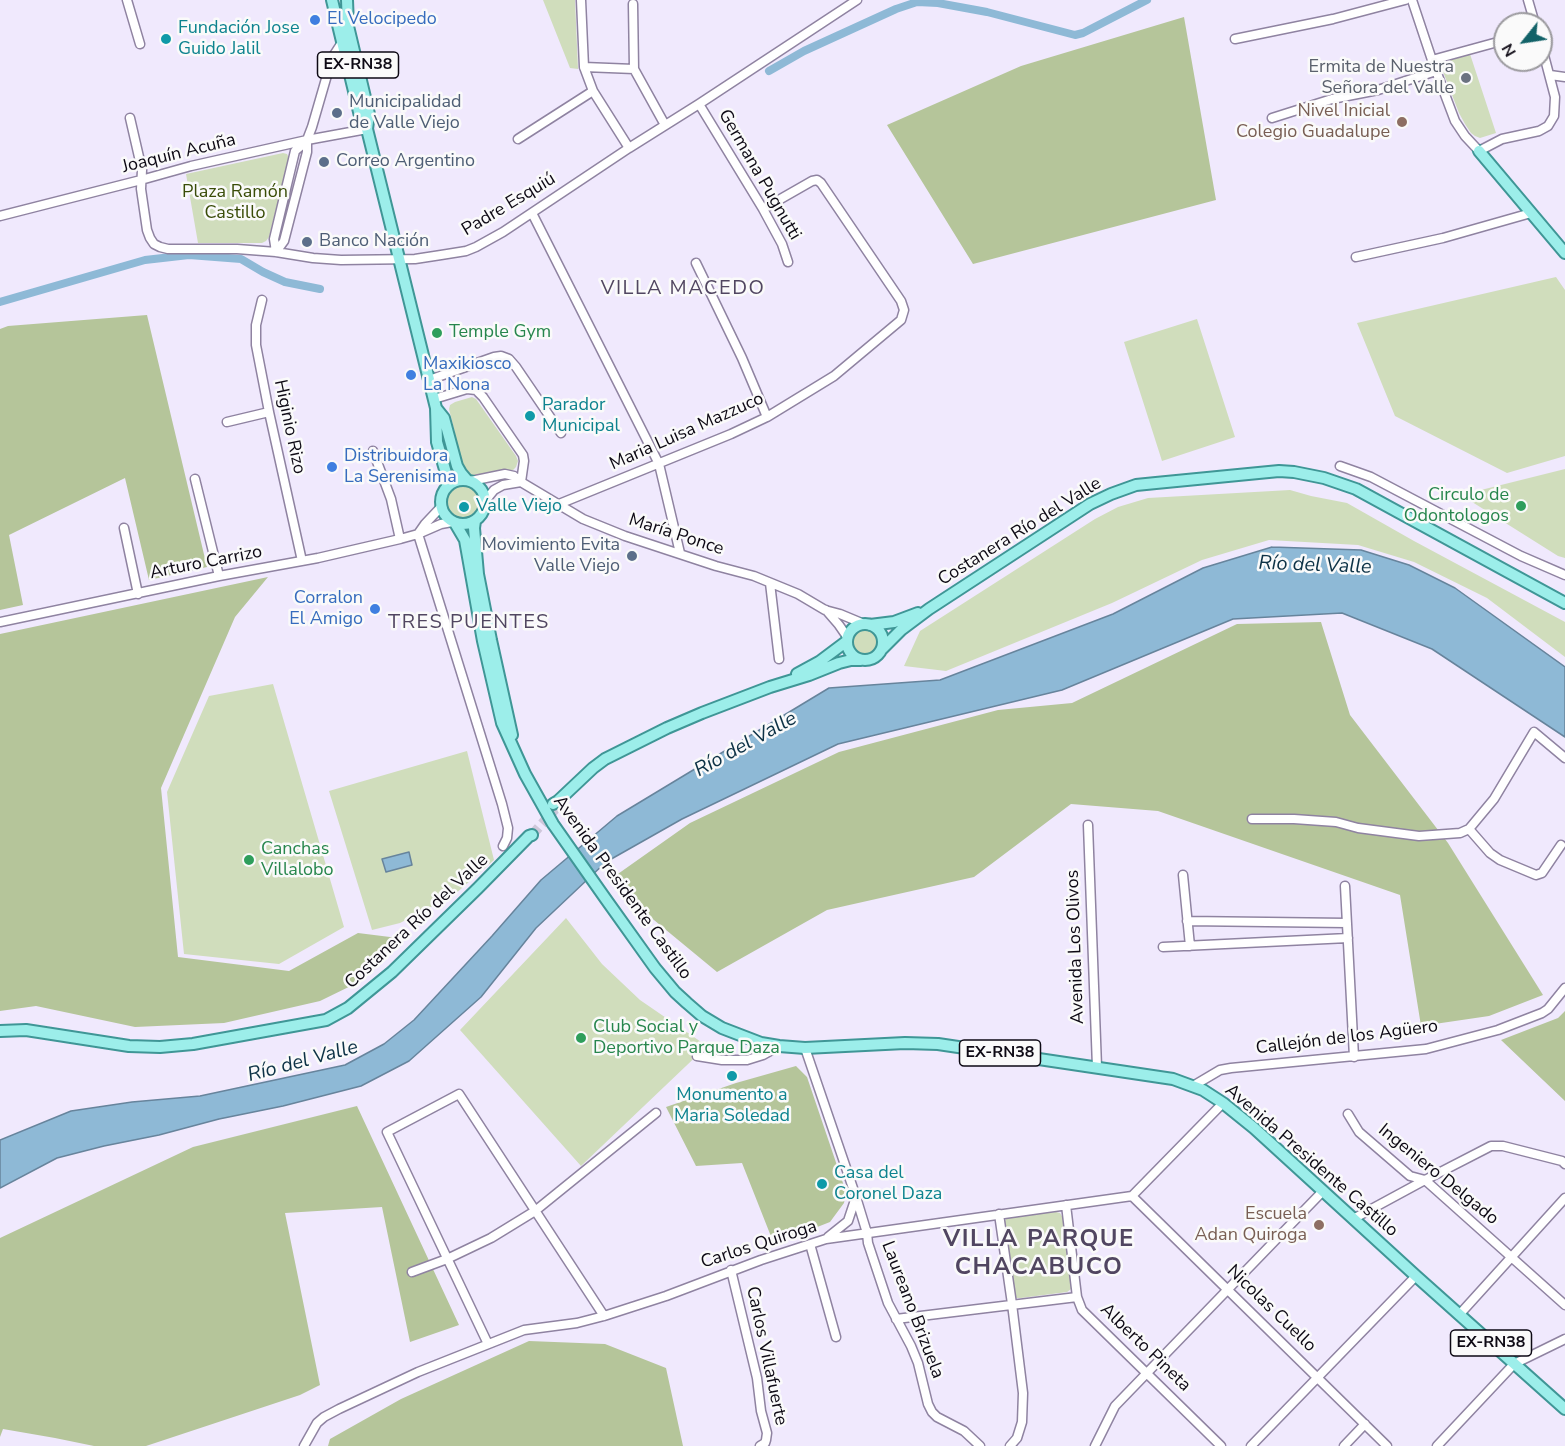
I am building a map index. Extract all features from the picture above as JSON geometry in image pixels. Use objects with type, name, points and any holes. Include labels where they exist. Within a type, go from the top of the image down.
[{"type":"main road","name":"EX-RN38","points":[[332,0],[360,116],[367,129],[435,403],[437,442],[446,473],[447,486],[441,498],[441,507],[444,514],[454,522]]},
{"type":"main road","name":"EX-RN38","points":[[347,0],[348,26],[369,114],[367,129]]},
{"type":"main road","points":[[1479,152],[1565,252]]},
{"type":"main road","name":"EX-RN38","points":[[435,403],[444,418],[457,465],[469,481],[482,490],[485,501],[484,509],[482,515],[475,521]]},
{"type":"main road","name":"Costanera Río del Valle","points":[[882,649],[895,635],[929,609],[1090,504],[1111,494],[1136,485],[1278,471],[1324,478],[1356,489],[1565,603]]},
{"type":"main road","points":[[447,486],[458,480],[469,481]]},
{"type":"main road","points":[[454,522],[463,525],[475,521]]},
{"type":"main road","name":"Avenida Presidente Castillo","points":[[475,521],[474,537],[478,574],[515,750]]},
{"type":"main road","name":"Avenida Presidente Castillo","points":[[454,522],[465,540],[483,641],[502,723],[532,788],[553,824],[655,968],[702,1016],[743,1037],[779,1046],[806,1048],[924,1043],[1173,1079],[1213,1095],[1254,1128],[1565,1409]]},
{"type":"main road","name":"Costanera Río del Valle","points":[[867,624],[894,622],[929,609]]},
{"type":"main road","points":[[556,804],[593,768],[622,749],[702,712],[776,685],[838,663],[873,659],[882,649],[884,641],[882,635],[867,624],[858,626],[852,630],[848,639],[819,662],[776,685]]},
{"type":"main road","points":[[848,639],[850,653],[861,660]]},
{"type":"main road","name":"Costanera Río del Valle","points":[[0,1031],[26,1030],[129,1046],[160,1047],[193,1044],[326,1020],[348,1008],[392,972],[530,834]]},
{"type":"street","points":[[127,0],[140,44]]},
{"type":"street","points":[[581,0],[584,67],[593,91],[629,148]]},
{"type":"street","name":"Padre Esquiú","points":[[141,180],[150,238],[154,244],[168,249],[237,249],[322,259],[415,259],[466,251],[487,242],[857,0]]},
{"type":"street","points":[[1235,39],[1333,19],[1405,0]]},
{"type":"street","points":[[1412,0],[1455,121],[1479,152],[1502,140],[1539,132],[1548,126],[1554,116],[1556,97],[1549,72]]},
{"type":"street","points":[[633,4],[634,69],[665,125]]},
{"type":"street","points":[[276,252],[274,239],[295,151],[307,140],[332,58],[343,40]]},
{"type":"street","points":[[1432,60],[1493,43]]},
{"type":"street","points":[[584,67],[634,69]]},
{"type":"street","points":[[1272,118],[1332,99],[1378,90],[1436,71]]},
{"type":"street","points":[[1550,75],[1565,77]]},
{"type":"street","points":[[518,139],[593,91]]},
{"type":"street","name":"Germana Pugnutti","points":[[699,104],[763,209],[782,244],[788,262]]},
{"type":"street","points":[[130,118],[142,170],[141,180]]},
{"type":"street","name":"Joaquín Acuña","points":[[0,216],[191,166],[367,129]]},
{"type":"street","name":"Maria Luisa Mazzuco","points":[[559,504],[767,417],[834,375],[901,320],[904,310],[901,301],[821,183],[817,180],[812,181],[763,209]]},
{"type":"street","points":[[532,213],[659,464],[680,553]]},
{"type":"street","points":[[1356,257],[1443,238],[1531,213]]},
{"type":"street","points":[[696,262],[742,358],[767,417]]},
{"type":"street","name":"Higinio Rizo","points":[[262,300],[256,325],[256,345],[302,561]]},
{"type":"street","points":[[429,380],[501,356],[509,359],[561,433]]},
{"type":"street","points":[[435,403],[467,388],[476,390],[523,455],[520,482],[503,485],[494,490],[485,501]]},
{"type":"street","points":[[227,422],[269,412]]},
{"type":"street","points":[[373,451],[391,500],[400,539]]},
{"type":"street","points":[[1340,466],[1371,477],[1521,555],[1565,575]]},
{"type":"street","name":"María Ponce","points":[[469,481],[505,474],[514,476],[520,482],[583,519],[625,536],[754,576],[798,594],[825,609],[867,624]]},
{"type":"street","points":[[195,479],[219,576]]},
{"type":"street","points":[[441,507],[418,534],[502,804],[508,828],[507,838],[502,846]]},
{"type":"street","name":"Arturo Carrizo","points":[[0,622],[302,561],[400,539],[441,524],[454,522]]},
{"type":"street","points":[[124,528],[138,594]]},
{"type":"street","points":[[770,583],[779,659]]},
{"type":"street","name":"María Ponce","points":[[825,609],[848,639]]},
{"type":"street","points":[[1252,819],[1336,822],[1358,828],[1419,836],[1460,833],[1469,829],[1494,799],[1534,732],[1565,758]]},
{"type":"street","name":"Avenida Los Olivos","points":[[1088,825],[1097,1067]]},
{"type":"street","points":[[1469,829],[1490,853],[1500,860],[1536,875],[1542,873],[1561,845]]},
{"type":"street","points":[[1183,875],[1190,946]]},
{"type":"street","points":[[1345,885],[1354,1057]]},
{"type":"street","points":[[1187,921],[1347,923]]},
{"type":"street","points":[[1163,947],[1348,938]]},
{"type":"street","name":"Callejón de los Agüero","points":[[1193,1086],[1220,1070],[1231,1068],[1426,1049],[1498,1030],[1548,1009],[1565,988]]},
{"type":"street","points":[[697,1056],[722,1060],[747,1060],[763,1055],[779,1046]]},
{"type":"street","name":"Laureano Brizuela","points":[[806,1048],[811,1069],[856,1197],[874,1263],[888,1303],[918,1363],[928,1404],[937,1417],[964,1431],[980,1446]]},
{"type":"street","points":[[488,1344],[387,1132],[459,1094],[604,1316]]},
{"type":"street","points":[[1132,1196],[1223,1103]]},
{"type":"street","points":[[412,1272],[447,1259],[491,1238],[536,1211],[656,1113]]},
{"type":"street","name":"Ingeniero Delgado","points":[[1348,1114],[1359,1132],[1410,1176],[1425,1180],[1565,1305]]},
{"type":"street","points":[[1353,1219],[1491,1146],[1503,1146],[1562,1161],[1565,1164]]},
{"type":"street","points":[[1095,1446],[1115,1406],[1323,1191]]},
{"type":"street","name":"Carlos Quiroga","points":[[304,1446],[317,1423],[324,1417],[418,1372],[488,1344],[530,1329],[577,1323],[604,1316],[666,1296],[731,1270],[826,1239],[1132,1196]]},
{"type":"street","name":"Nicolas Cuello","points":[[1132,1196],[1387,1446]]},
{"type":"street","points":[[826,1239],[848,1221],[856,1197]]},
{"type":"street","points":[[1459,1315],[1565,1198]]},
{"type":"street","points":[[1066,1205],[1077,1297]]},
{"type":"street","points":[[999,1214],[1023,1393],[1022,1422],[1017,1438],[1010,1446]]},
{"type":"street","points":[[810,1244],[836,1337]]},
{"type":"street","name":"Carlos Villafuerte","points":[[731,1270],[757,1378],[766,1433],[765,1443],[760,1446]]},
{"type":"street","points":[[1251,1446],[1416,1276]]},
{"type":"street","name":"Alberto Pineta","points":[[896,1319],[1077,1297],[1082,1310],[1221,1446]]},
{"type":"street","points":[[1437,1446],[1514,1364],[1565,1339]]},
{"type":"street","points":[[1344,1446],[1365,1424]]},
{"type":"green space","points":[[543,0],[575,0],[578,69],[570,68]]},
{"type":"green space","points":[[1184,17],[1216,200],[973,264],[887,125],[1021,66]]},
{"type":"green space","points":[[1470,54],[1496,133],[1480,138],[1471,133],[1465,124],[1442,69],[1447,59]]},
{"type":"green space","name":"Plaza Ramón Castillo","points":[[283,153],[289,158],[269,237],[266,241],[262,243],[198,243],[186,174]]},
{"type":"green space","points":[[1556,277],[1565,290],[1565,456],[1507,473],[1395,416],[1357,323]]},
{"type":"green space","points":[[147,315],[207,567],[149,580],[125,478],[9,535],[23,605],[0,610],[0,329],[8,326]]},
{"type":"green space","points":[[1197,319],[1235,437],[1162,461],[1124,342]]},
{"type":"green space","points":[[472,397],[476,399],[516,456],[518,461],[513,470],[502,470],[474,478],[462,471],[453,442],[455,433],[449,409],[450,405],[455,402]]},
{"type":"green space","name":"Circulo de Odontologos","points":[[1565,469],[1565,558],[1558,556],[1461,495]]},
{"type":"green space","points":[[463,486],[475,490],[479,502],[475,514],[463,518],[451,514],[447,502],[451,490]]},
{"type":"green space","points":[[1290,490],[1347,503],[1565,622],[1565,657],[1487,598],[1414,562],[1358,545],[1269,540],[1202,560],[1112,603],[946,671],[904,666],[920,631],[1095,519],[1118,507],[1148,498]]},
{"type":"green space","points":[[268,577],[235,617],[161,788],[178,957],[289,971],[358,933],[398,938],[363,980],[320,1001],[224,1023],[135,1027],[36,1006],[0,1011],[0,634]]},
{"type":"green space","points":[[1321,622],[1350,715],[1448,843],[1543,995],[1489,1016],[1421,1026],[1400,895],[1158,811],[1071,804],[974,877],[827,910],[717,972],[637,906],[615,876],[690,823],[839,752],[998,710],[1072,703],[1237,624]]},
{"type":"green space","points":[[865,627],[871,628],[879,636],[879,648],[871,656],[865,657],[859,656],[851,648],[850,642],[851,636],[859,628]]},
{"type":"green space","name":"Canchas Villalobo","points":[[273,684],[344,927],[279,964],[184,954],[167,792],[209,696]]},
{"type":"green space","points":[[467,751],[494,860],[454,895],[400,923],[372,930],[329,791]]},
{"type":"green space","name":"Club Social y Deportivo Parque Daza","points":[[566,918],[602,964],[640,1000],[707,1046],[581,1166],[460,1030]]},
{"type":"green space","points":[[1565,1011],[1565,1101],[1501,1040],[1558,1018]]},
{"type":"green space","points":[[796,1066],[807,1077],[846,1192],[844,1203],[830,1222],[774,1244],[742,1163],[696,1166],[666,1107],[736,1083]]},
{"type":"green space","points":[[357,1106],[459,1325],[410,1342],[382,1207],[285,1213],[320,1385],[300,1395],[146,1446],[94,1446],[3,1429],[0,1437],[0,1238],[193,1147]]},
{"type":"green space","points":[[1060,1213],[1063,1218],[1071,1289],[1067,1292],[1016,1298],[1013,1293],[1004,1223],[1010,1217]]},
{"type":"green space","points":[[529,1341],[605,1344],[666,1368],[683,1446],[328,1446],[330,1439],[401,1399]]},
{"type":"water","name":"Río del Valle","points":[[1272,547],[1361,550],[1409,565],[1455,588],[1565,667],[1565,737],[1432,649],[1342,613],[1233,619],[1062,690],[838,744],[682,819],[606,862],[536,928],[481,997],[409,1061],[361,1086],[57,1158],[0,1188],[0,1140],[71,1111],[132,1102],[200,1096],[345,1065],[384,1044],[414,1020],[541,880],[617,816],[829,688],[940,680],[1113,614],[1203,568]]},
{"type":"water","points":[[409,852],[412,865],[386,872],[382,859]]},
{"type":"waterway","points":[[769,71],[804,51],[896,9],[917,2],[938,3],[987,12],[1075,35],[1147,0]]},
{"type":"waterway","points":[[0,302],[145,260],[189,255],[241,259],[285,282],[320,289]]},
{"type":"tunnel","points":[[532,835],[557,807]]},
{"type":"place","name":"El Velocipedo","points":[[315,20]]},
{"type":"place","name":"Fundación Jose Guido Jalil","points":[[166,39]]},
{"type":"place","name":"Ermita de Nuestra Señora del Valle","points":[[1466,78]]},
{"type":"place","name":"Municipalidad de Valle Viejo","points":[[337,113]]},
{"type":"place","name":"Nivel Inicial Colegio Guadalupe","points":[[1402,122]]},
{"type":"place","name":"Correo Argentino","points":[[324,162]]},
{"type":"place","name":"Banco Nación","points":[[307,242]]},
{"type":"place","name":"Temple Gym","points":[[437,333]]},
{"type":"place","name":"Maxikiosco La Nona","points":[[411,375]]},
{"type":"place","name":"Parador Municipal","points":[[530,416]]},
{"type":"place","name":"Distribuidora La Serenisima","points":[[332,467]]},
{"type":"place","name":"Circulo de Odontologos","points":[[1521,506]]},
{"type":"place","name":"Valle Viejo","points":[[464,507]]},
{"type":"place","name":"Movimiento Evita Valle Viejo","points":[[632,556]]},
{"type":"place","name":"Corralon El Amigo","points":[[375,609]]},
{"type":"place","name":"Canchas Villalobo","points":[[249,860]]},
{"type":"place","name":"Club Social y Deportivo Parque Daza","points":[[581,1038]]},
{"type":"place","name":"Monumento a Maria Soledad","points":[[732,1076]]},
{"type":"place","name":"Casa del Coronel Daza","points":[[822,1184]]},
{"type":"place","name":"Escuela Adan Quiroga","points":[[1319,1225]]},
{"type":"district","name":"VILLA MACEDO","points":[[683,289]]},
{"type":"district","name":"TRES PUENTES","points":[[469,623]]},
{"type":"district","name":"VILLA PARQUE CHACABUCO","points":[[1039,1254]]}]
